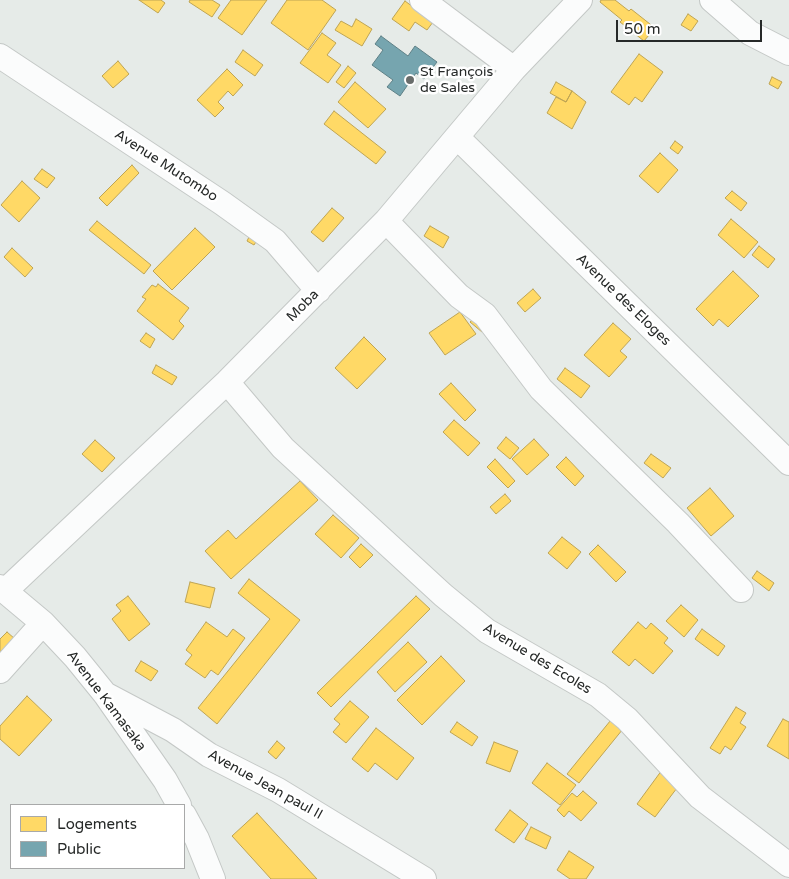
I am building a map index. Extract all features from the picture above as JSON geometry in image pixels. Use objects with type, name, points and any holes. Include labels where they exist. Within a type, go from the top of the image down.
[{"type":"street","points":[[422,0],[514,69]]},
{"type":"street","name":"Moba","points":[[2,589],[227,382],[318,291],[386,221],[514,69],[580,0]]},
{"type":"street","points":[[712,0],[750,33],[789,53]]},
{"type":"street","name":"Avenue Mutombo","points":[[0,56],[222,203],[275,241],[318,291]]},
{"type":"street","name":"Avenue des Eloges","points":[[457,137],[789,463]]},
{"type":"street","points":[[386,221],[459,296],[485,315],[541,389],[678,523],[741,590]]},
{"type":"street","name":"Avenue des Ecoles","points":[[227,382],[283,448],[443,595],[487,631],[598,694],[627,719],[700,797],[789,865]]},
{"type":"street","name":"Avenue Kamasaka","points":[[2,589],[43,623],[105,694],[165,780],[178,804]]},
{"type":"street","points":[[0,671],[43,623]]},
{"type":"street","name":"Avenue Jean paul II","points":[[105,694],[173,730],[210,755],[278,790],[424,879]]},
{"type":"street","points":[[185,817],[197,839],[213,879]]},
{"type":"building: Logements","points":[[139,0],[161,0],[165,3],[158,13]]},
{"type":"building: Logements","points":[[190,0],[212,0],[220,5],[212,17],[189,2]]},
{"type":"building: Logements","points":[[231,0],[267,0],[242,35],[218,18]]},
{"type":"building: Logements","points":[[287,0],[322,0],[336,10],[308,50],[271,23]]},
{"type":"building: Logements","points":[[601,0],[615,0],[629,11],[631,9],[655,28],[644,41],[620,22],[622,20],[600,2]]},
{"type":"building: Logements","points":[[405,1],[433,22],[427,30],[415,22],[409,31],[392,19]]},
{"type":"building: Logements","points":[[688,14],[698,21],[691,31],[681,25]]},
{"type":"building: Logements","points":[[356,19],[372,29],[362,46],[335,30],[341,21],[352,27]]},
{"type":"building: Logements","points":[[322,33],[336,43],[327,55],[341,65],[328,83],[300,63]]},
{"type":"building: Logements","points":[[243,50],[263,65],[255,76],[235,62]]},
{"type":"building: Logements","points":[[639,54],[663,72],[642,102],[635,97],[629,105],[611,92]]},
{"type":"building: Logements","points":[[118,61],[129,74],[113,88],[102,76]]},
{"type":"building: Logements","points":[[348,66],[356,73],[344,88],[336,82]]},
{"type":"building: Logements","points":[[227,69],[243,85],[233,96],[228,91],[218,102],[224,108],[215,117],[197,100]]},
{"type":"building: Logements","points":[[772,77],[782,82],[778,89],[769,84]]},
{"type":"building: Logements","points":[[355,82],[386,109],[368,128],[338,102]]},
{"type":"building: Logements","points":[[556,82],[572,91],[566,102],[550,93]]},
{"type":"building: Logements","points":[[572,91],[586,102],[572,129],[547,113],[556,97],[566,102]]},
{"type":"building: Logements","points":[[334,111],[386,152],[376,164],[324,124]]},
{"type":"building: Logements","points":[[675,141],[683,147],[678,154],[670,148]]},
{"type":"building: Logements","points":[[660,153],[678,170],[658,193],[639,176]]},
{"type":"building: Logements","points":[[132,165],[139,173],[107,206],[99,198]]},
{"type":"building: Logements","points":[[42,169],[55,178],[47,188],[34,179]]},
{"type":"building: Logements","points":[[22,181],[40,198],[19,222],[1,205]]},
{"type":"building: Logements","points":[[732,191],[747,203],[741,211],[725,198]]},
{"type":"building: Logements","points":[[332,208],[344,218],[323,242],[311,232]]},
{"type":"building: Logements","points":[[731,219],[758,242],[744,258],[718,235]]},
{"type":"building: Logements","points":[[97,221],[151,265],[144,274],[89,230]]},
{"type":"building: Logements","points":[[430,226],[449,237],[443,248],[424,236]]},
{"type":"building: Logements","points":[[195,228],[215,247],[172,290],[153,271]]},
{"type":"building: Logements","points":[[251,233],[259,237],[254,245],[247,241]]},
{"type":"building: Logements","points":[[759,246],[775,259],[768,268],[752,255]]},
{"type":"building: Logements","points":[[12,248],[33,268],[25,277],[4,257]]},
{"type":"building: Logements","points":[[733,271],[759,296],[728,327],[719,319],[713,326],[696,309]]},
{"type":"building: Logements","points":[[158,284],[189,308],[179,321],[184,326],[173,340],[137,311],[146,299],[142,297],[152,285],[156,287]]},
{"type":"building: Logements","points":[[533,289],[541,298],[525,312],[517,303]]},
{"type":"building: Logements","points":[[460,312],[476,334],[445,355],[429,333]]},
{"type":"building: Logements","points":[[479,314],[490,324],[482,332],[470,322]]},
{"type":"building: Logements","points":[[613,323],[631,339],[620,351],[627,357],[609,377],[584,355]]},
{"type":"building: Logements","points":[[146,333],[155,339],[150,348],[140,341]]},
{"type":"building: Logements","points":[[364,337],[386,359],[357,389],[335,368]]},
{"type":"building: Logements","points":[[156,365],[177,377],[172,385],[152,373]]},
{"type":"building: Logements","points":[[565,368],[590,386],[581,398],[557,379]]},
{"type":"building: Logements","points":[[451,383],[476,410],[465,421],[439,394]]},
{"type":"building: Logements","points":[[454,420],[480,443],[468,456],[443,432]]},
{"type":"building: Logements","points":[[506,437],[519,448],[510,459],[497,448]]},
{"type":"building: Logements","points":[[534,439],[549,455],[527,475],[512,459]]},
{"type":"building: Logements","points":[[95,440],[115,458],[102,472],[82,454]]},
{"type":"building: Logements","points":[[651,454],[671,468],[663,478],[644,463]]},
{"type":"building: Logements","points":[[566,457],[584,476],[575,486],[556,467]]},
{"type":"building: Logements","points":[[495,459],[515,481],[508,488],[487,467]]},
{"type":"building: Logements","points":[[300,481],[318,500],[231,579],[205,551],[228,530],[236,539]]},
{"type":"building: Logements","points":[[710,488],[734,516],[711,536],[687,508]]},
{"type":"building: Logements","points":[[505,494],[511,501],[496,514],[490,507]]},
{"type":"building: Logements","points":[[333,515],[359,538],[341,558],[315,534]]},
{"type":"building: Logements","points":[[562,537],[581,552],[567,569],[548,553]]},
{"type":"building: Logements","points":[[361,544],[373,555],[360,568],[349,557]]},
{"type":"building: Logements","points":[[598,545],[626,572],[616,582],[589,554]]},
{"type":"building: Logements","points":[[757,571],[774,583],[769,591],[752,578]]},
{"type":"building: Logements","points":[[249,579],[300,620],[217,724],[198,708],[270,619],[238,593]]},
{"type":"building: Logements","points":[[190,582],[215,588],[210,608],[185,602]]},
{"type":"building: Logements","points":[[128,596],[150,624],[129,641],[112,619],[121,611],[116,605]]},
{"type":"building: Logements","points":[[416,596],[430,609],[331,707],[317,693]]},
{"type":"building: Logements","points":[[681,605],[698,620],[684,637],[666,621]]},
{"type":"building: Logements","points":[[206,622],[227,637],[233,629],[245,638],[218,675],[211,670],[205,678],[185,664],[192,655],[186,650]]},
{"type":"building: Logements","points":[[638,622],[646,629],[651,623],[668,638],[664,643],[673,651],[653,674],[635,659],[629,666],[612,652]]},
{"type":"building: Logements","points":[[702,629],[725,646],[718,656],[695,639]]},
{"type":"building: Logements","points":[[7,632],[15,639],[0,655],[0,639]]},
{"type":"building: Logements","points":[[408,642],[427,662],[395,692],[377,672]]},
{"type":"building: Logements","points":[[441,656],[465,681],[422,725],[397,700]]},
{"type":"building: Logements","points":[[141,661],[158,671],[151,681],[135,671]]},
{"type":"building: Logements","points":[[27,696],[52,720],[19,756],[0,739],[0,726]]},
{"type":"building: Logements","points":[[350,701],[369,717],[346,743],[333,732],[340,724],[334,719]]},
{"type":"building: Logements","points":[[736,707],[746,713],[740,723],[746,727],[731,750],[725,746],[720,754],[710,748]]},
{"type":"building: Logements","points":[[615,715],[627,724],[579,783],[567,774]]},
{"type":"building: Logements","points":[[783,719],[789,722],[789,759],[767,746]]},
{"type":"building: Logements","points":[[457,722],[478,737],[472,746],[450,732]]},
{"type":"building: Logements","points":[[376,728],[414,758],[397,780],[375,763],[368,772],[352,759]]},
{"type":"building: Logements","points":[[277,741],[285,748],[276,759],[268,752]]},
{"type":"building: Logements","points":[[494,742],[518,751],[510,772],[486,763]]},
{"type":"building: Logements","points":[[547,763],[576,785],[560,805],[532,783]]},
{"type":"building: Logements","points":[[662,770],[680,784],[655,817],[637,804]]},
{"type":"building: Logements","points":[[583,791],[597,803],[581,821],[569,811],[564,817],[557,810],[572,793],[577,797]]},
{"type":"building: Logements","points":[[510,810],[528,824],[514,843],[495,830]]},
{"type":"building: Logements","points":[[257,813],[317,879],[271,879],[232,836]]},
{"type":"building: Logements","points":[[531,827],[551,837],[546,849],[525,839]]},
{"type":"building: Logements","points":[[569,851],[594,867],[586,879],[570,879],[557,870]]},
{"type":"building: Public","points":[[381,36],[408,56],[415,46],[437,62],[424,79],[416,73],[400,96],[387,87],[393,80],[372,65],[383,50],[375,44]]},
{"type":"place","name":"St François de Sales","points":[[410,80]]}]
